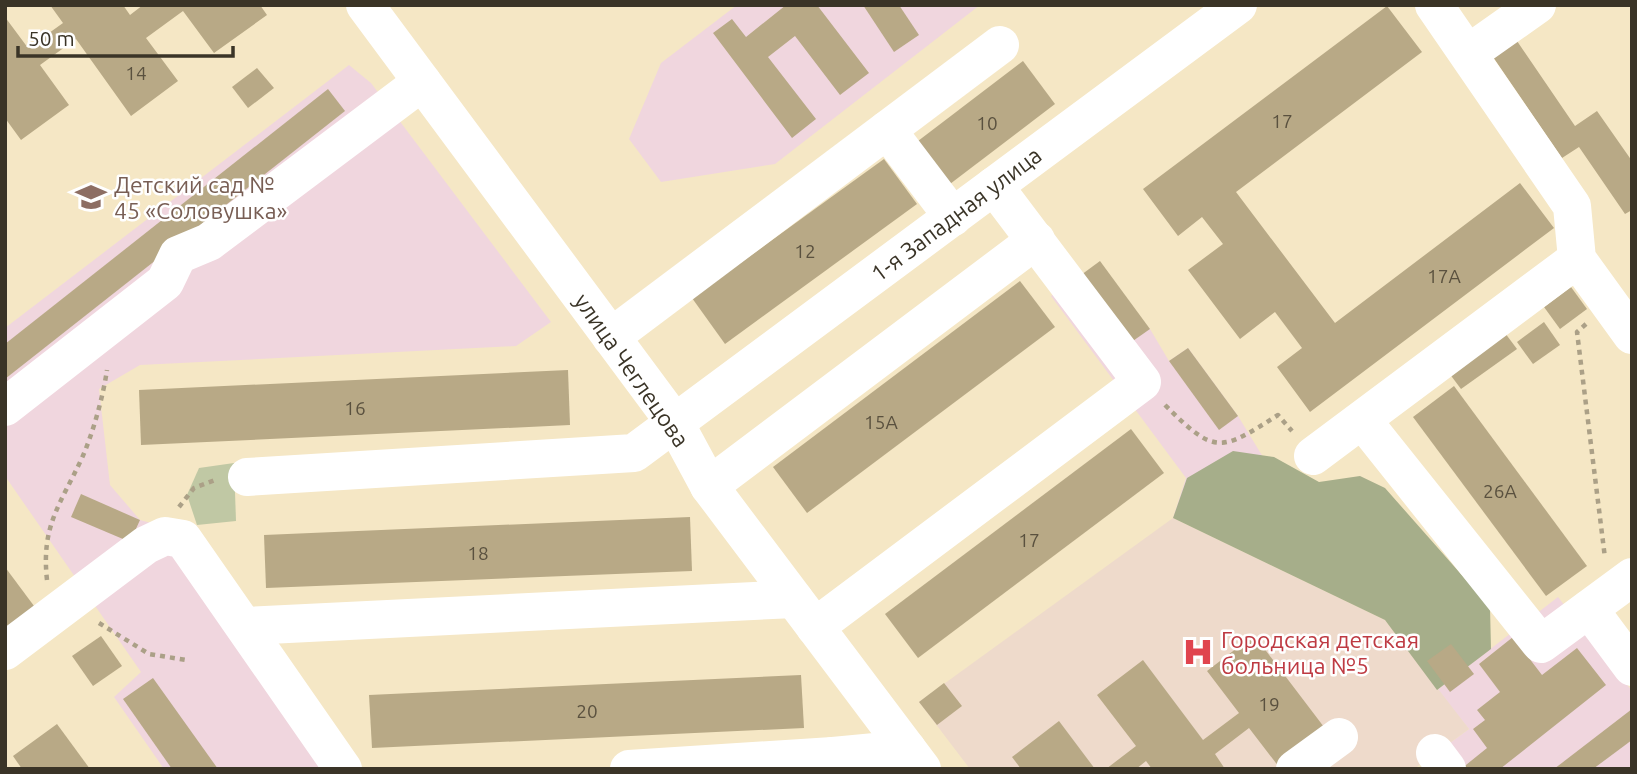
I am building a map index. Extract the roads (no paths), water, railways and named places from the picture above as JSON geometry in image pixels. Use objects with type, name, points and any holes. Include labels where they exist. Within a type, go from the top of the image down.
[{"type":"street","name":"улица Чеглецова","points":[[365,5],[675,423],[709,486],[915,759]]},
{"type":"street","name":"1-я Западная улица","points":[[247,477],[634,453],[1238,5]]},
{"type":"street","points":[[1434,5],[1572,205],[1577,259],[1632,335]]},
{"type":"street","points":[[1469,53],[1537,5]]},
{"type":"street","points":[[611,337],[1000,45]]},
{"type":"street","points":[[5,407],[165,282],[178,255],[209,242],[422,82]]},
{"type":"street","points":[[887,130],[953,217]]},
{"type":"street","points":[[246,626],[805,613],[1142,382],[994,186]]},
{"type":"street","points":[[709,486],[1036,240]]},
{"type":"street","points":[[1314,456],[1577,259]]},
{"type":"street","points":[[1363,421],[1541,644],[1610,593],[1632,667]]},
{"type":"street","points":[[5,651],[146,545],[165,536],[183,538],[343,769]]},
{"type":"street","points":[[1294,769],[1339,737]]},
{"type":"street","points":[[629,769],[915,759]]},
{"type":"place","name":"Детский сад № 45 «Соловушка»","points":[[91,197]]},
{"type":"place","name":"Городская детская больница №5","points":[[1198,652]]}]
